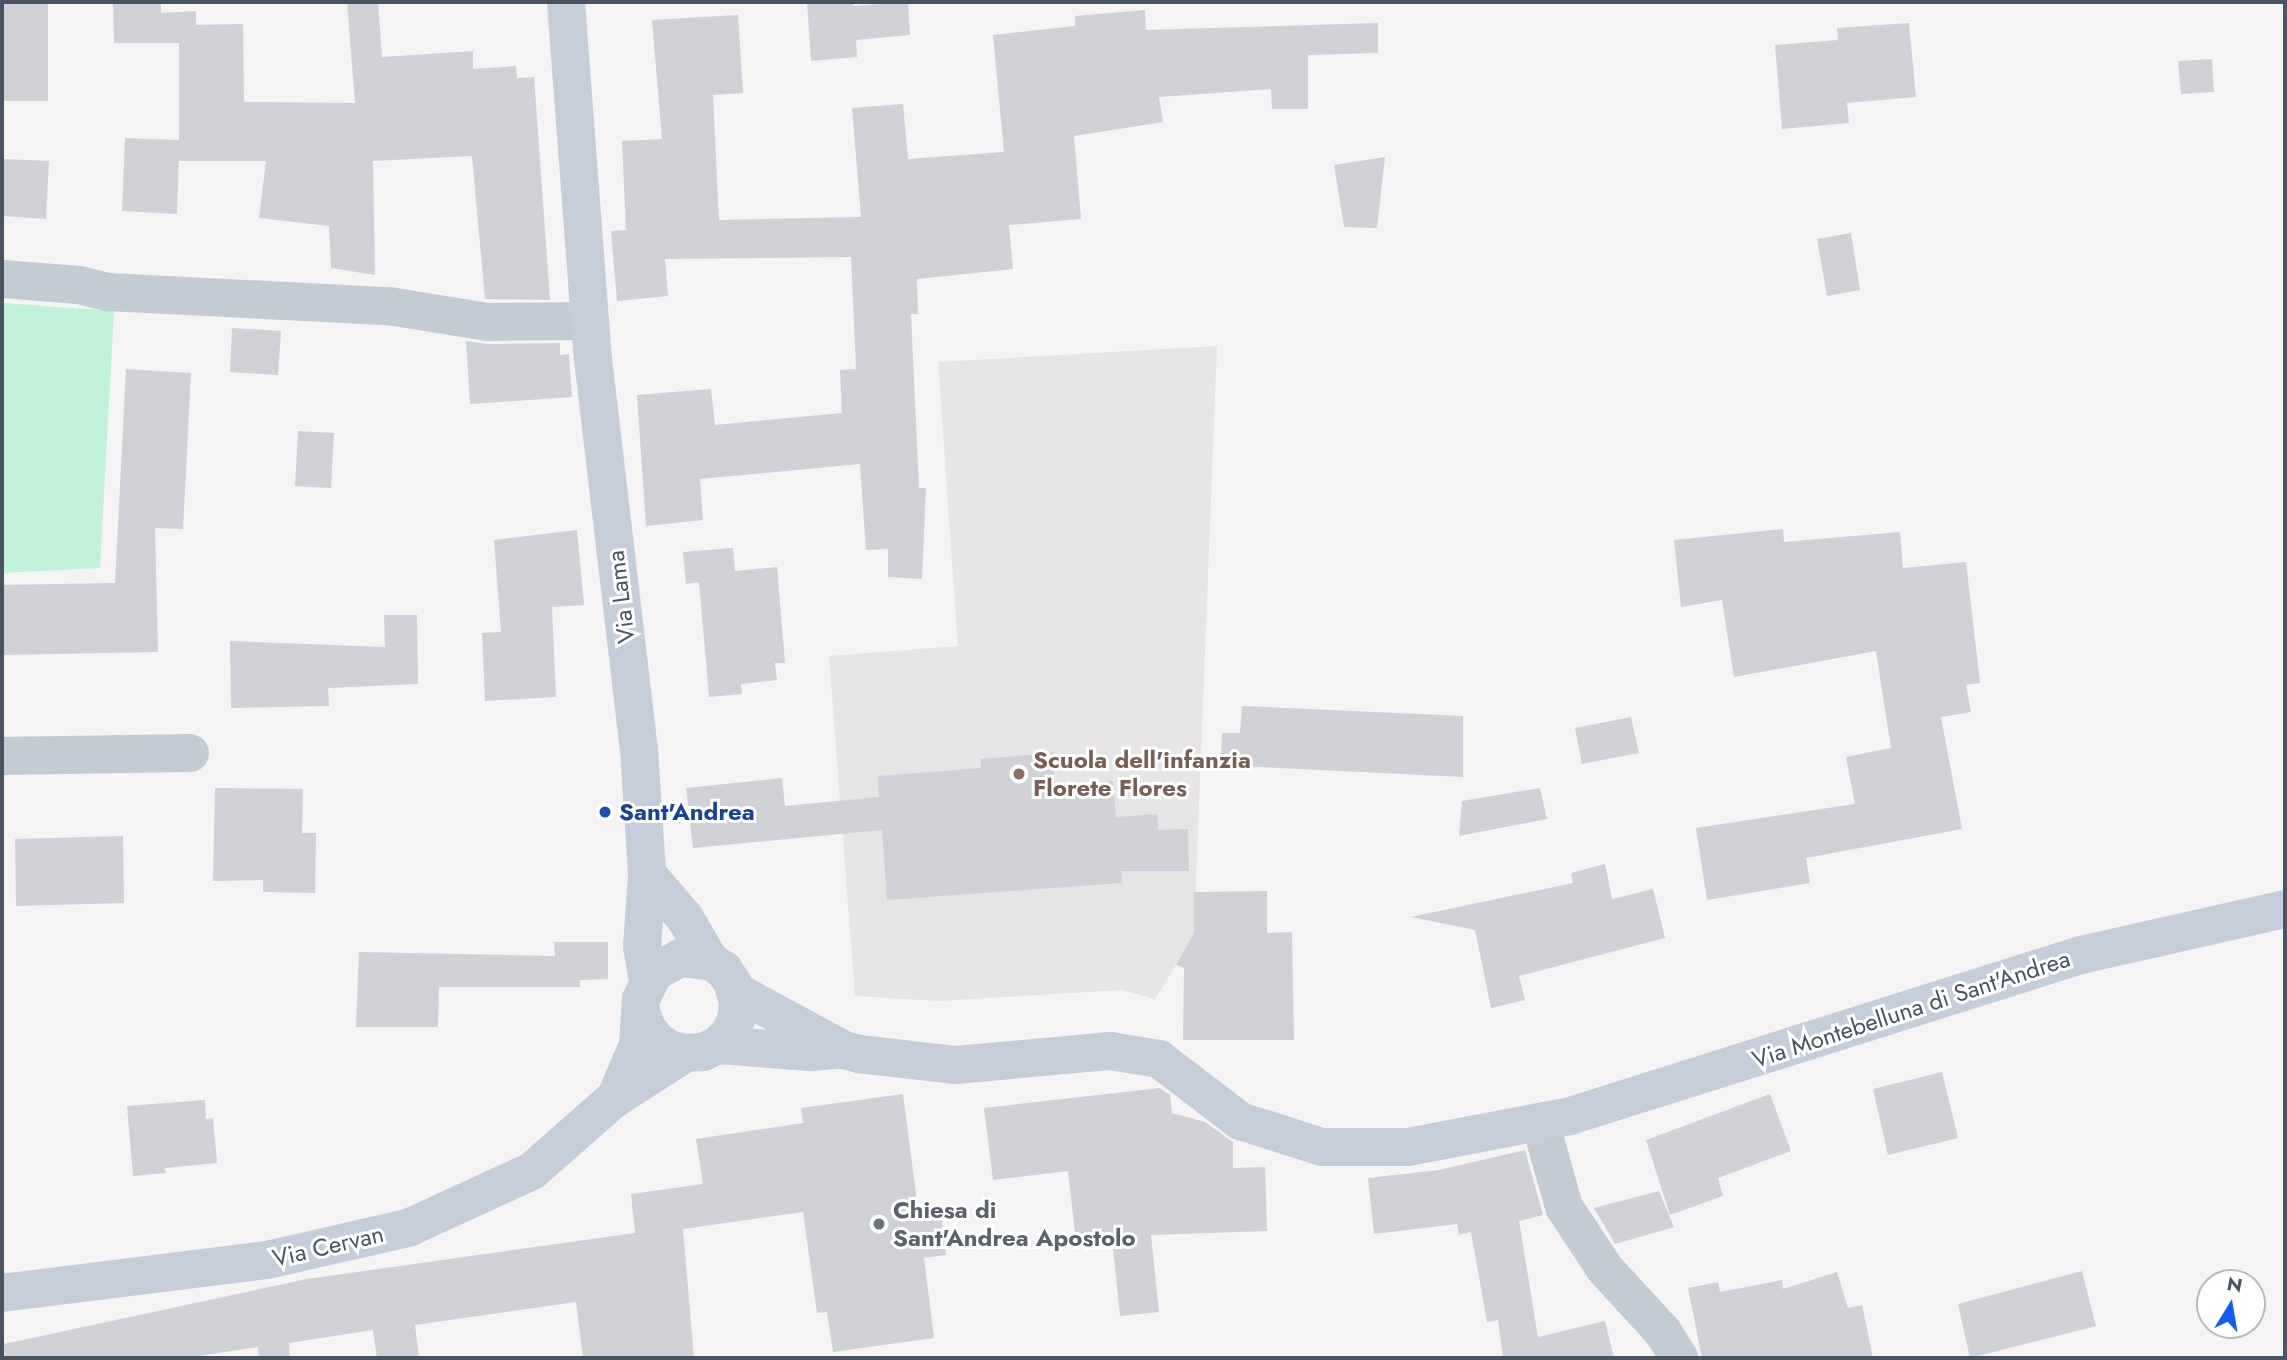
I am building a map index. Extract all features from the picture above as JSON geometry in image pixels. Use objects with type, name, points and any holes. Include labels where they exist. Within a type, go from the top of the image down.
[{"type":"street","name":"Via Lama","points":[[566,2],[590,321],[639,749],[647,874],[642,947],[645,997]]},
{"type":"street","points":[[2,279],[79,285],[108,292],[389,306],[488,322],[590,321]]},
{"type":"street","points":[[2,756],[190,753]]},
{"type":"street","points":[[647,874],[685,918],[709,961]]},
{"type":"street","name":"Via Montebelluna di Sant'Andrea","points":[[844,1050],[887,1059],[957,1065],[1110,1051],[1159,1059],[1240,1121],[1322,1147],[1408,1147],[1583,1112],[2081,955],[2285,909]]},
{"type":"street","points":[[616,1097],[638,1045],[645,997],[666,963],[680,958],[709,961],[724,970],[735,991],[737,1017],[730,1033],[702,1049]]},
{"type":"street","points":[[735,991],[844,1050]]},
{"type":"street","points":[[645,997],[647,1028],[656,1040],[670,1049],[826,1052],[844,1050]]},
{"type":"street","name":"Via Cervan","points":[[2,1293],[267,1261],[408,1228],[532,1171],[616,1097],[702,1049]]},
{"type":"street","points":[[1540,1122],[1564,1206],[1605,1269],[1664,1332],[1679,1358]]},
{"type":"shaded area","name":"Scuola dell'infanzia Florete Flores","points":[[1217,346],[1194,933],[1155,999],[1122,990],[939,1001],[855,996],[829,656],[958,646],[938,362]]},
{"type":"green space","points":[[2,303],[114,311],[100,568],[2,573]]},
{"type":"building","points":[[113,2],[161,2],[161,13],[196,11],[196,25],[243,24],[244,102],[355,103],[347,2],[378,2],[382,57],[473,51],[473,69],[516,66],[517,78],[534,77],[550,300],[485,299],[472,156],[373,161],[375,275],[331,268],[329,226],[259,218],[266,161],[179,161],[179,152],[177,214],[122,211],[125,138],[179,140],[179,43],[114,43]]},
{"type":"building","points":[[807,2],[853,2],[853,6],[908,2],[910,35],[856,40],[857,57],[811,61]]},
{"type":"building","points":[[2,3],[48,3],[48,101],[2,101]]},
{"type":"building","points":[[1145,10],[1146,30],[1378,23],[1378,53],[1308,55],[1308,109],[1272,109],[1271,89],[1159,97],[1163,122],[1074,136],[1081,219],[1009,225],[1013,269],[917,279],[918,314],[911,314],[919,488],[926,488],[922,579],[888,577],[888,549],[866,550],[860,464],[700,479],[703,520],[646,526],[637,395],[711,389],[715,425],[842,413],[840,370],[856,369],[851,257],[665,259],[668,296],[617,301],[611,231],[626,230],[622,141],[662,139],[652,20],[738,15],[743,93],[713,95],[719,220],[861,217],[852,108],[903,104],[908,159],[1004,152],[993,35],[1075,26],[1075,16]]},
{"type":"building","points":[[1909,23],[1916,97],[1847,103],[1849,123],[1782,129],[1775,45],[1838,40],[1837,28]]},
{"type":"building","points":[[2212,59],[2214,92],[2181,94],[2178,61]]},
{"type":"building","points":[[1385,157],[1377,228],[1344,227],[1334,165]]},
{"type":"building","points":[[2,159],[49,161],[46,219],[2,216]]},
{"type":"building","points":[[1851,233],[1860,290],[1827,296],[1817,239]]},
{"type":"building","points":[[232,328],[281,331],[278,375],[230,372]]},
{"type":"building","points":[[466,341],[488,344],[560,343],[560,355],[569,354],[572,397],[470,404]]},
{"type":"building","points":[[126,369],[191,373],[183,529],[155,528],[158,652],[2,655],[2,585],[115,583]]},
{"type":"building","points":[[298,431],[334,433],[331,488],[295,486]]},
{"type":"building","points":[[1783,529],[1784,542],[1900,532],[1903,568],[1966,562],[1980,683],[1966,685],[1971,712],[1941,717],[1962,829],[1806,858],[1810,883],[1707,900],[1696,828],[1855,804],[1846,757],[1891,748],[1876,651],[1734,677],[1722,600],[1681,607],[1674,540]]},
{"type":"building","points":[[577,530],[584,605],[552,607],[556,697],[485,701],[482,633],[501,632],[494,540]]},
{"type":"building","points":[[733,548],[735,571],[777,567],[785,663],[775,663],[777,680],[741,684],[742,694],[709,697],[699,582],[686,584],[683,552]]},
{"type":"building","points":[[384,615],[417,615],[418,684],[328,688],[329,706],[231,708],[230,641],[385,647]]},
{"type":"building","points":[[1242,706],[1463,716],[1463,777],[1221,765],[1222,733],[1240,733]]},
{"type":"building","points":[[1631,717],[1639,753],[1582,764],[1575,728]]},
{"type":"building","points":[[1053,753],[1055,785],[1113,781],[1116,817],[1157,814],[1158,830],[1188,829],[1189,871],[1121,871],[1122,883],[887,900],[882,830],[693,848],[686,788],[782,778],[785,806],[879,797],[878,776],[981,768],[981,759]]},
{"type":"building","points":[[215,788],[303,789],[302,833],[316,833],[315,893],[263,892],[263,880],[213,881]]},
{"type":"building","points":[[1540,788],[1547,819],[1459,836],[1462,801]]},
{"type":"building","points":[[123,836],[124,903],[16,906],[15,839]]},
{"type":"building","points":[[1605,864],[1612,899],[1653,889],[1665,938],[1519,976],[1525,1000],[1491,1008],[1475,930],[1411,917],[1573,883],[1571,873]]},
{"type":"building","points":[[1267,891],[1267,933],[1292,932],[1294,1040],[1183,1040],[1184,968],[1176,965],[1194,933],[1194,892]]},
{"type":"building","points":[[554,942],[608,942],[608,979],[580,980],[580,987],[439,987],[438,1027],[356,1027],[359,952],[555,956]]},
{"type":"building","points":[[1942,1072],[1958,1138],[1888,1155],[1873,1089]]},
{"type":"building","points":[[1160,1088],[1170,1095],[1172,1113],[1205,1122],[1233,1142],[1233,1168],[1265,1167],[1267,1231],[1151,1235],[1159,1312],[1120,1316],[1112,1238],[1076,1242],[1068,1171],[993,1180],[984,1108]]},
{"type":"building","points":[[903,1094],[919,1217],[941,1213],[946,1255],[924,1258],[934,1338],[833,1352],[827,1312],[817,1313],[803,1212],[683,1229],[694,1358],[583,1358],[576,1302],[415,1325],[419,1358],[377,1358],[373,1330],[289,1343],[290,1358],[259,1358],[258,1347],[185,1358],[5,1358],[4,1344],[307,1279],[635,1233],[631,1194],[703,1184],[696,1139],[803,1123],[801,1108]]},
{"type":"building","points":[[1770,1094],[1791,1151],[1718,1178],[1723,1196],[1670,1215],[1646,1140]]},
{"type":"building","points":[[205,1100],[206,1119],[213,1118],[217,1163],[165,1168],[166,1173],[133,1176],[127,1106]]},
{"type":"building","points":[[1525,1150],[1543,1215],[1519,1221],[1538,1337],[1605,1321],[1614,1358],[1503,1358],[1498,1320],[1487,1322],[1471,1232],[1459,1235],[1457,1224],[1374,1234],[1368,1178],[1439,1170]]},
{"type":"building","points":[[1659,1191],[1674,1227],[1615,1244],[1594,1208]]},
{"type":"building","points":[[2082,1271],[2096,1326],[1970,1358],[1958,1304]]},
{"type":"building","points":[[1837,1272],[1848,1308],[1862,1305],[1873,1358],[1702,1358],[1688,1288],[1718,1282],[1720,1292],[1782,1280],[1783,1289]]},
{"type":"place","name":"Scuola dell'infanzia Florete Flores","points":[[1019,774]]},
{"type":"place","name":"Sant'Andrea","points":[[605,812]]},
{"type":"place","name":"Chiesa di Sant'Andrea Apostolo","points":[[879,1224]]}]
